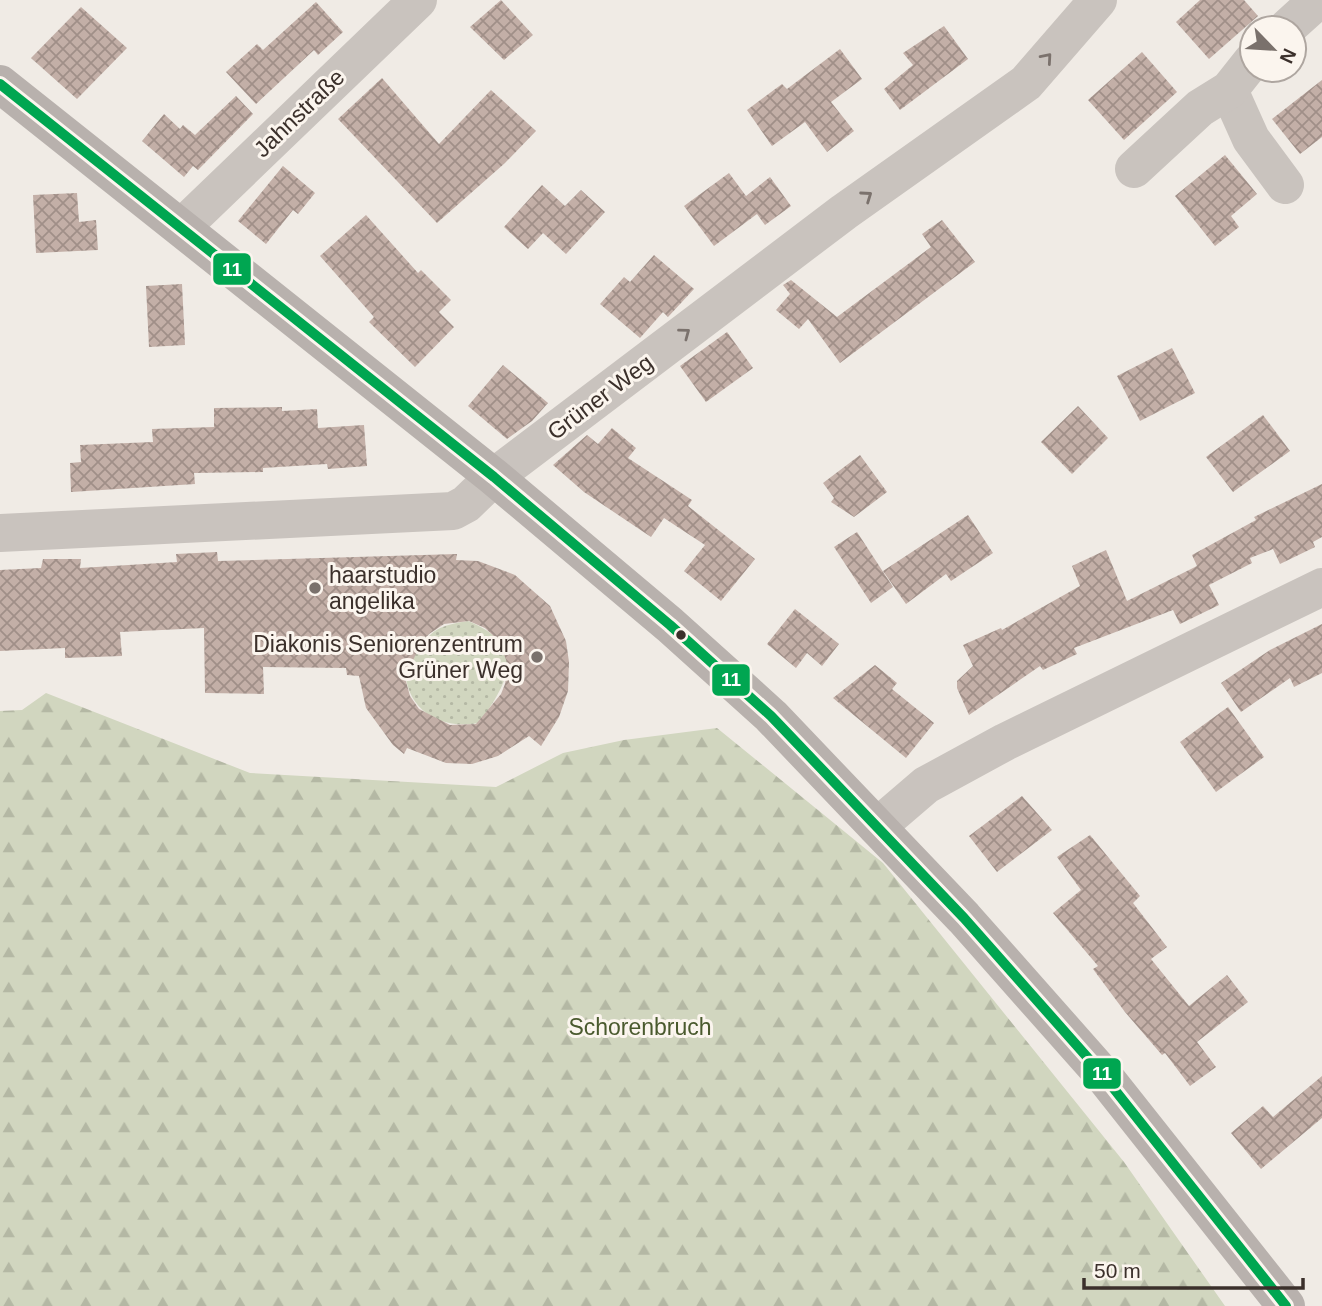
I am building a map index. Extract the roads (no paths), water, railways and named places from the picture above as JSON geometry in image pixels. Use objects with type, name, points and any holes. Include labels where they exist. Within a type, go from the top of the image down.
[{"type":"main road","points":[[0,84],[494,477],[670,625],[771,716],[964,918],[1103,1075],[1286,1306]]},
{"type":"street","name":"Jahnstraße","points":[[183,227],[203,204],[418,0]]},
{"type":"street","name":"Grüner Weg","points":[[0,533],[453,511],[466,504],[494,477],[844,212],[1026,83],[1098,0]]},
{"type":"street","points":[[1302,14],[1318,0]]},
{"type":"street","points":[[1134,169],[1200,108],[1229,90],[1238,79]]},
{"type":"street","points":[[1229,90],[1251,139],[1285,185]]},
{"type":"street","points":[[877,827],[926,785],[1005,742],[1322,587]]},
{"type":"place","name":"haarstudio angelika","points":[[315,588]]},
{"type":"place","name":"Diakonis Seniorenzentrum Grüner Weg","points":[[537,657]]},
{"type":"park label","name":"Schorenbruch","points":[[640,1027]]}]
